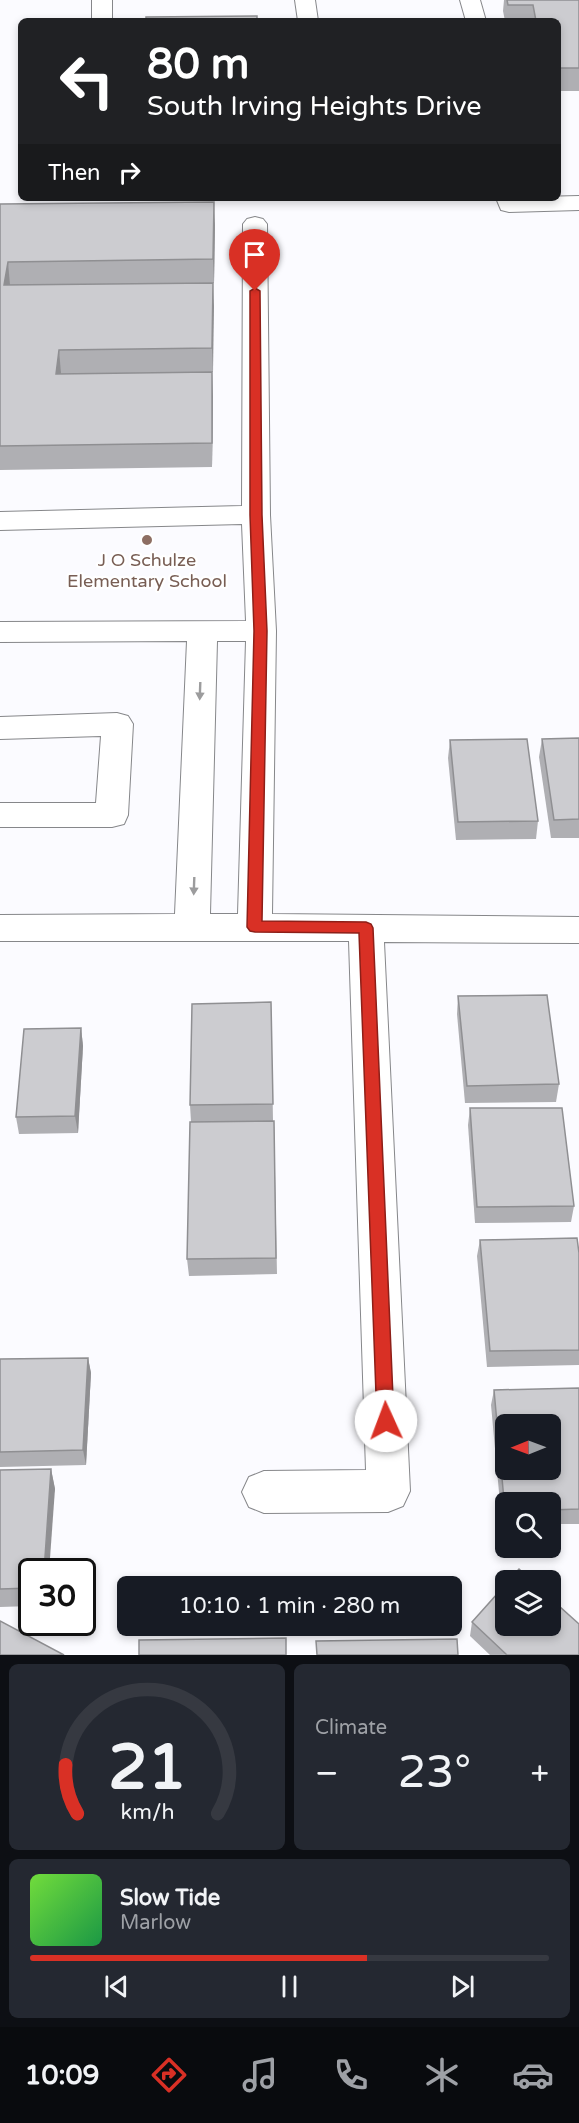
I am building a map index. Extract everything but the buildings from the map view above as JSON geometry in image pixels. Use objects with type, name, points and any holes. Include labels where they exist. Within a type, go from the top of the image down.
[{"type":"street","points":[[102,0],[102,18]]},
{"type":"street","points":[[305,0],[308,18]]},
{"type":"street","points":[[470,0],[475,18]]},
{"type":"street","points":[[508,201],[509,205],[579,203]]},
{"type":"street","points":[[255,224],[256,515],[261,631],[255,927]]},
{"type":"street","points":[[0,521],[256,515]]},
{"type":"street","points":[[0,632],[261,631]]},
{"type":"street","points":[[192,927],[202,633]]},
{"type":"street","points":[[0,728],[117,724],[112,815],[0,815]]},
{"type":"street","points":[[0,928],[255,927],[579,930]]},
{"type":"street","points":[[264,1492],[388,1491],[366,928]]},
{"type":"place","name":"J O Schulze Elementary School","points":[[147,540]]},
{"type":"route","points":[[255,291],[256,515],[261,631],[255,927],[366,928],[386,1421]]}]
